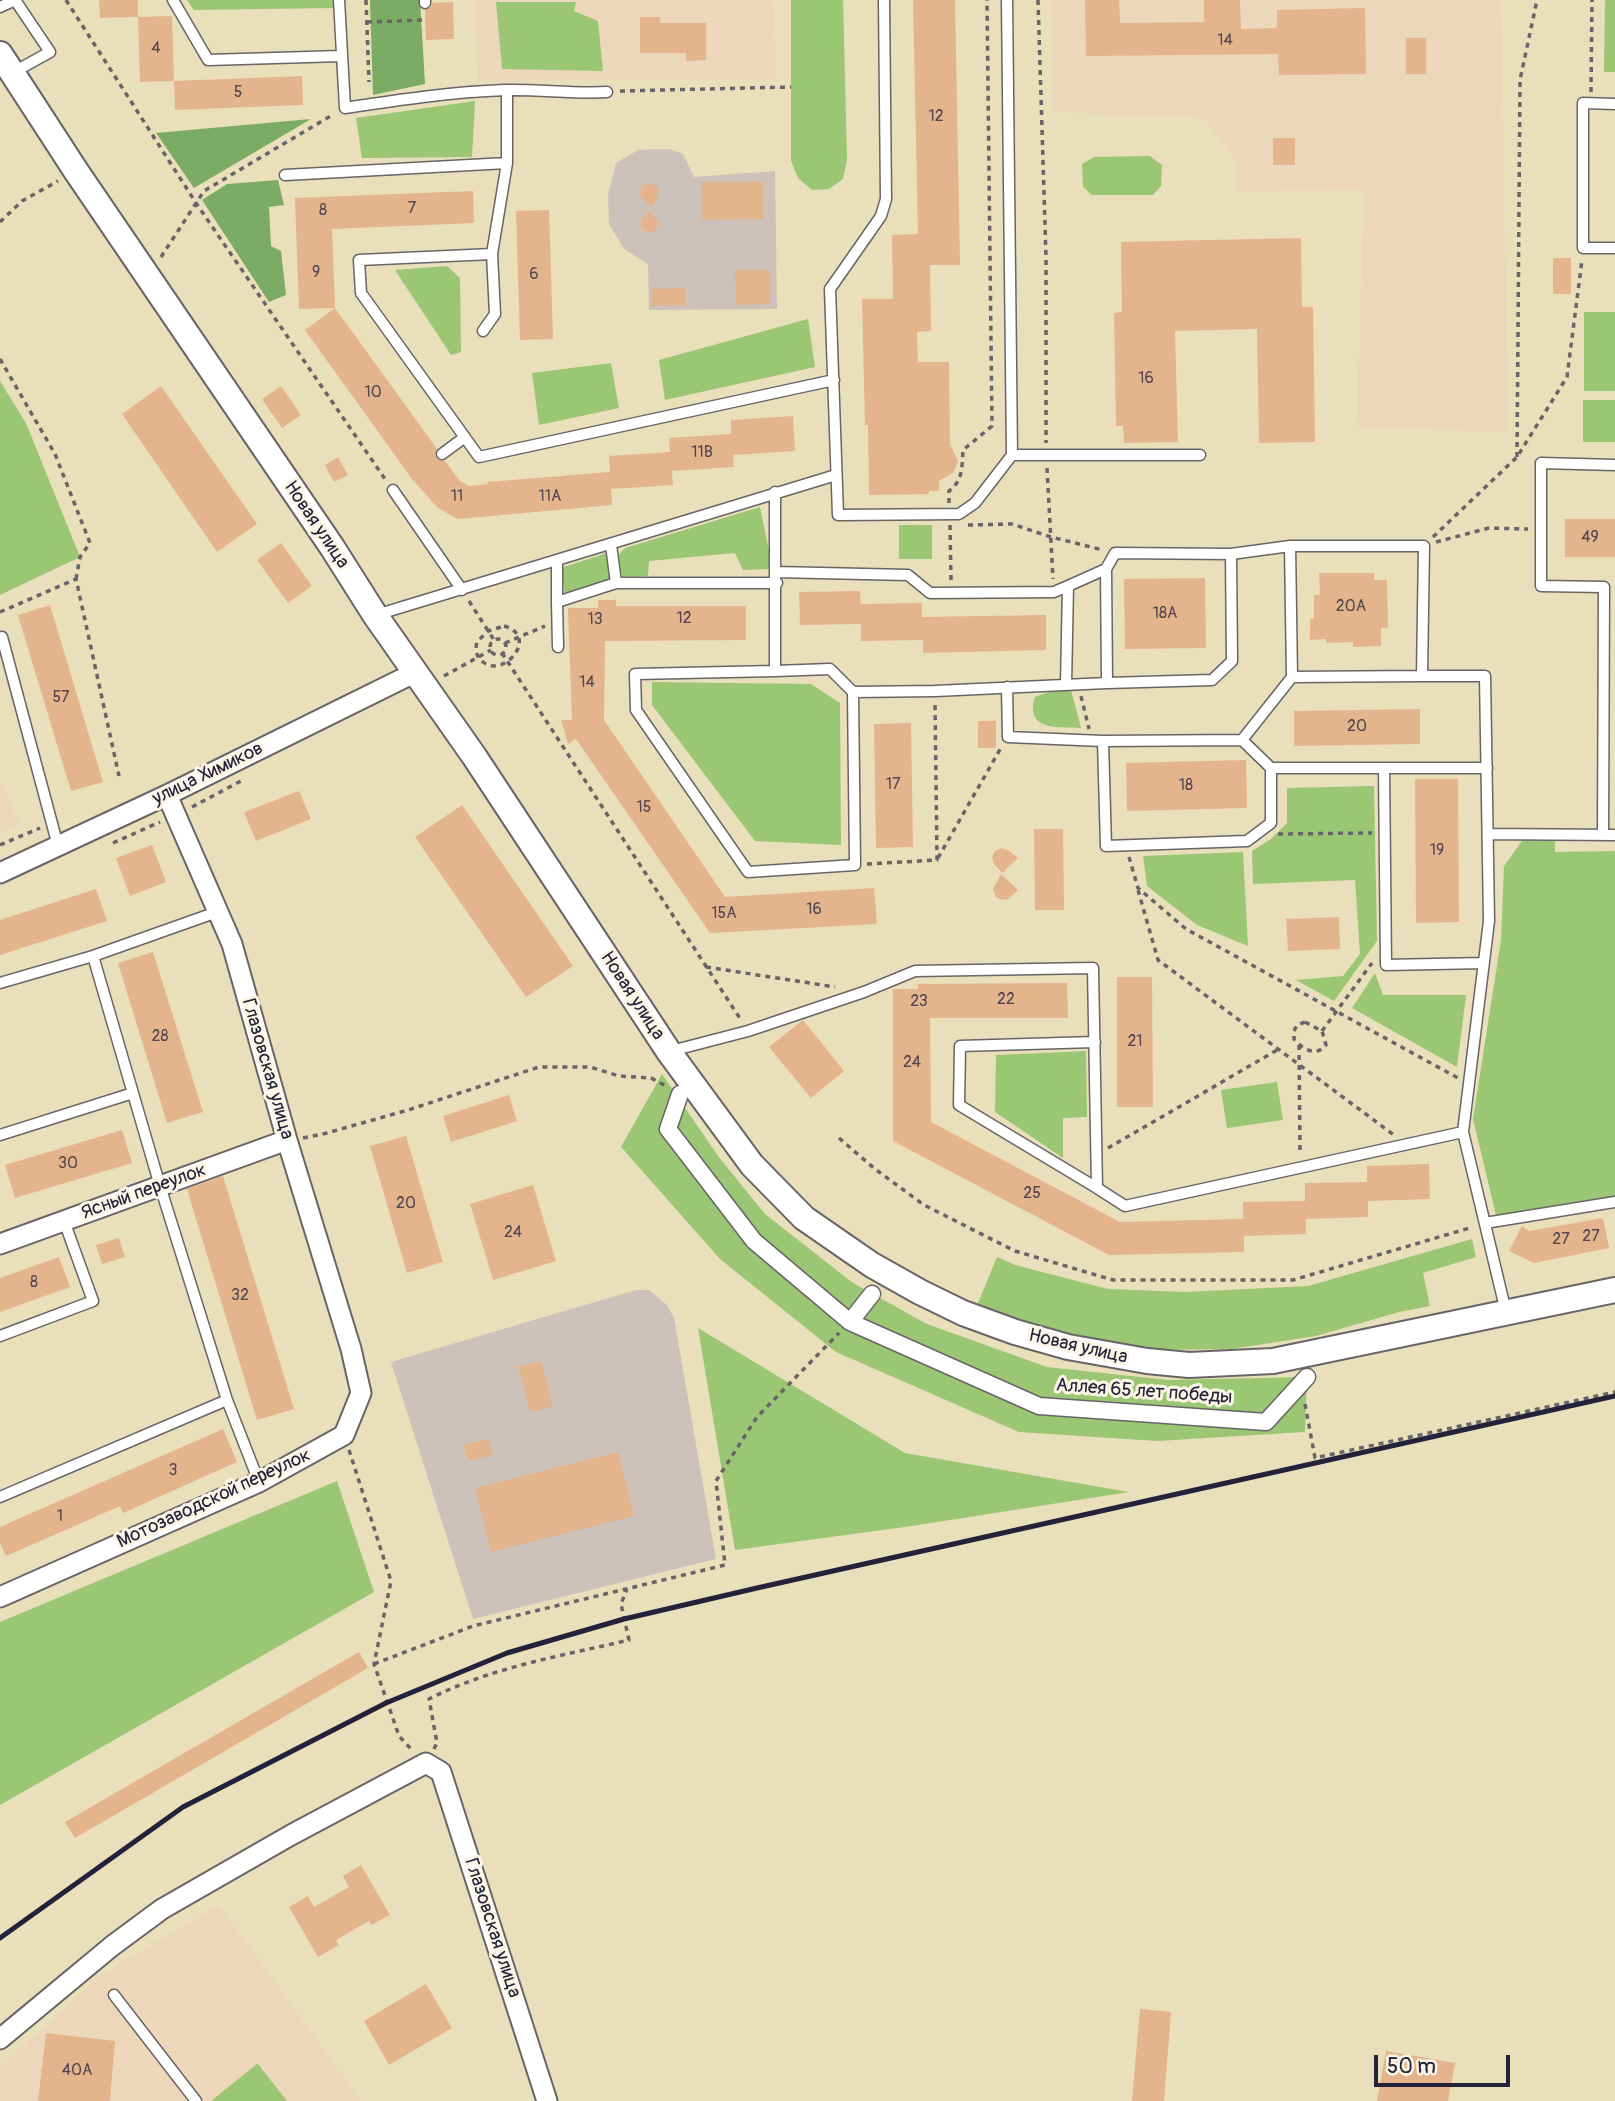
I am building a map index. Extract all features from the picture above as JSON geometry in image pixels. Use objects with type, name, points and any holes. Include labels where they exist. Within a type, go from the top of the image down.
[{"type":"street","name":"Новая улица","points":[[6,64],[414,673],[474,757],[669,1052],[751,1165],[804,1217],[855,1254],[920,1292],[963,1313],[1015,1332],[1106,1355],[1157,1362],[1215,1364],[1299,1357],[1615,1290]]},
{"type":"street","name":"улица Химиков","points":[[0,873],[167,795],[414,673]]},
{"type":"street","name":"Глазовская улица","points":[[167,795],[232,944],[287,1140],[351,1349],[361,1393],[344,1435]]},
{"type":"street","name":"Аллея 65 лет победы","points":[[680,1094],[668,1129],[754,1241],[850,1322],[1039,1406],[1266,1422],[1304,1380]]},
{"type":"street","name":"Ясный переулок","points":[[0,1244],[287,1140]]},
{"type":"street","points":[[850,1322],[872,1294]]},
{"type":"street","name":"Мотозаводской переулок","points":[[0,1597],[259,1482],[344,1435]]},
{"type":"street","name":"Глазовская улица","points":[[426,1763],[441,1772],[547,2101]]},
{"type":"street","points":[[0,2039],[112,1946],[162,1909],[291,1835],[426,1763]]},
{"type":"lane","points":[[0,7],[15,0],[50,52],[6,64]]},
{"type":"lane","points":[[173,0],[208,60],[341,56]]},
{"type":"lane","points":[[340,0],[345,108],[442,94],[507,90],[575,94],[607,92]]},
{"type":"lane","points":[[884,0],[886,199],[881,216],[830,289],[838,515],[950,520],[975,503],[1012,455],[1007,0]]},
{"type":"lane","points":[[482,331],[495,314],[492,254],[507,163],[507,90]]},
{"type":"lane","points":[[1615,104],[1583,103],[1583,248],[1615,248]]},
{"type":"lane","points":[[285,175],[507,163]]},
{"type":"lane","points":[[492,254],[359,260],[361,293],[479,457],[834,380]]},
{"type":"lane","points":[[442,454],[465,437]]},
{"type":"lane","points":[[1012,455],[1200,455]]},
{"type":"lane","points":[[1603,835],[1604,587],[1541,586],[1541,463],[1615,465]]},
{"type":"lane","points":[[375,615],[836,475]]},
{"type":"lane","points":[[393,490],[462,590]]},
{"type":"lane","points":[[775,492],[775,671]]},
{"type":"lane","points":[[611,545],[616,583]]},
{"type":"lane","points":[[1242,740],[1292,677],[1290,546]]},
{"type":"lane","points":[[1107,683],[1106,569],[1115,553],[1231,554],[1290,546],[1423,546],[1422,676]]},
{"type":"lane","points":[[853,692],[1212,680],[1232,662],[1231,554]]},
{"type":"lane","points":[[557,561],[558,647]]},
{"type":"lane","points":[[557,602],[616,583],[776,577],[908,575],[930,593],[1054,592],[1106,569]]},
{"type":"lane","points":[[1066,684],[1068,586]]},
{"type":"lane","points":[[2,637],[58,846]]},
{"type":"lane","points":[[830,669],[853,692],[855,865],[748,872],[636,710],[635,674],[830,669]]},
{"type":"lane","points":[[1292,677],[1485,676],[1489,921],[1463,1132],[1506,1312]]},
{"type":"lane","points":[[1007,687],[1007,737],[1103,741],[1242,740],[1271,768],[1487,768]]},
{"type":"lane","points":[[1103,741],[1106,846],[1247,841],[1271,823],[1271,768]]},
{"type":"lane","points":[[1384,768],[1386,965],[1484,963]]},
{"type":"lane","points":[[1488,834],[1615,835]]},
{"type":"lane","points":[[0,983],[93,956],[217,912]]},
{"type":"lane","points":[[93,956],[160,1186],[227,1400],[259,1482]]},
{"type":"lane","points":[[669,1052],[748,1031],[864,992],[915,971],[1093,968],[1097,1188]]},
{"type":"lane","points":[[1095,1042],[960,1046],[960,1105],[1125,1206],[1463,1132]]},
{"type":"lane","points":[[0,1135],[133,1093]]},
{"type":"lane","points":[[1485,1223],[1615,1202]]},
{"type":"lane","points":[[0,1336],[93,1301],[64,1221]]},
{"type":"lane","points":[[0,1497],[227,1400]]},
{"type":"lane","points":[[114,1995],[196,2101]]},
{"type":"path","points":[[66,0],[196,203],[393,490]]},
{"type":"path","points":[[366,0],[369,82]]},
{"type":"path","points":[[951,593],[949,491],[957,485],[962,472],[963,450],[992,426],[987,0]]},
{"type":"path","points":[[1038,0],[1045,257],[1046,455],[1054,592]]},
{"type":"path","points":[[1517,457],[1520,80],[1537,0]]},
{"type":"path","points":[[1591,103],[1592,0]]},
{"type":"path","points":[[367,22],[425,20]]},
{"type":"path","points":[[607,92],[790,87]]},
{"type":"path","points":[[148,276],[204,191],[345,108]]},
{"type":"path","points":[[0,222],[22,201],[76,171]]},
{"type":"path","points":[[1423,546],[1517,457],[1567,377],[1583,248]]},
{"type":"path","points":[[0,359],[55,454],[90,543],[80,557],[76,579],[118,776]]},
{"type":"path","points":[[950,520],[1012,524],[1115,553]]},
{"type":"path","points":[[1423,546],[1489,528],[1541,529]]},
{"type":"path","points":[[0,612],[76,579]]},
{"type":"path","points":[[462,590],[494,640]]},
{"type":"path","points":[[505,643],[558,620]]},
{"type":"path","points":[[504,626],[518,638],[517,653],[508,661],[494,666],[479,659],[477,642],[488,631],[504,626]]},
{"type":"path","points":[[494,640],[505,643]]},
{"type":"path","points":[[494,640],[490,647],[492,652],[502,653],[508,661],[748,1031]]},
{"type":"path","points":[[502,653],[506,648],[505,643]]},
{"type":"path","points":[[1078,684],[1091,740]]},
{"type":"path","points":[[935,691],[937,860]]},
{"type":"path","points":[[937,860],[1007,737]]},
{"type":"path","points":[[0,845],[51,822]]},
{"type":"path","points":[[1271,823],[1276,834],[1385,832]]},
{"type":"path","points":[[1126,845],[1157,960],[1407,1144]]},
{"type":"path","points":[[855,865],[937,860]]},
{"type":"path","points":[[1138,888],[1186,929],[1469,1084]]},
{"type":"path","points":[[1322,1031],[1386,944]]},
{"type":"path","points":[[706,967],[864,992]]},
{"type":"path","points":[[1305,1022],[1322,1031],[1326,1045],[1314,1053],[1299,1045],[1294,1039],[1294,1031],[1297,1025],[1305,1022]]},
{"type":"path","points":[[1299,1045],[1300,1167]]},
{"type":"path","points":[[1097,1155],[1279,1049]]},
{"type":"path","points":[[287,1140],[327,1133],[539,1067],[590,1067],[619,1076],[651,1078],[680,1094]]},
{"type":"path","points":[[839,1138],[924,1205],[1015,1251],[1113,1280],[1293,1280],[1485,1223]]},
{"type":"path","points":[[373,1664],[473,1626],[725,1564],[716,1481],[757,1417],[850,1322]]},
{"type":"path","points":[[1304,1380],[1315,1458],[1615,1392]]},
{"type":"path","points":[[344,1435],[391,1581],[373,1664],[399,1736],[426,1763],[437,1743],[429,1699],[459,1684],[508,1668],[629,1640],[621,1604],[627,1589]]},
{"type":"shaded area","points":[[475,0],[773,0],[777,79],[478,80]]},
{"type":"shaded area","points":[[1051,0],[1501,0],[1508,432],[1357,427],[1364,190],[1236,191],[1237,161],[1204,118],[1051,112]]},
{"type":"shaded area","points":[[669,149],[683,154],[694,177],[775,171],[777,309],[649,310],[648,264],[624,249],[609,224],[608,195],[616,163],[638,150]]},
{"type":"shaded area","points":[[0,781],[20,824],[0,833]]},
{"type":"shaded area","points":[[636,1290],[649,1290],[667,1305],[674,1318],[716,1559],[473,1619],[391,1362]]},
{"type":"shaded area","points":[[219,1905],[361,2101],[0,2101],[0,2067],[101,1975]]},
{"type":"green space","points":[[187,0],[333,0],[333,8],[194,10]]},
{"type":"green space","points":[[370,0],[420,0],[425,84],[373,95]]},
{"type":"green space","points":[[791,0],[843,0],[847,160],[843,179],[829,189],[812,190],[798,178],[791,161]]},
{"type":"green space","points":[[1605,0],[1615,0],[1615,72],[1604,72]]},
{"type":"green space","points":[[496,2],[576,2],[574,11],[598,21],[603,71],[502,69]]},
{"type":"green space","points":[[475,101],[472,157],[362,158],[356,118]]},
{"type":"green space","points":[[311,119],[194,188],[156,133]]},
{"type":"green space","points":[[1150,156],[1162,165],[1161,186],[1153,195],[1092,195],[1083,187],[1082,164],[1094,157]]},
{"type":"green space","points":[[278,180],[284,205],[269,207],[271,246],[281,251],[286,295],[269,302],[202,200],[227,184]]},
{"type":"green space","points":[[447,266],[460,278],[461,352],[451,355],[395,270]]},
{"type":"green space","points":[[1584,312],[1615,312],[1615,391],[1584,391]]},
{"type":"green space","points":[[808,319],[815,367],[665,400],[659,360]]},
{"type":"green space","points":[[611,363],[619,408],[539,425],[532,373]]},
{"type":"green space","points":[[0,381],[26,423],[80,557],[0,595]]},
{"type":"green space","points":[[1583,400],[1615,400],[1615,442],[1583,442]]},
{"type":"green space","points":[[760,507],[770,556],[769,569],[743,570],[735,553],[649,561],[648,576],[622,577],[617,556],[625,548]]},
{"type":"green space","points":[[899,525],[932,525],[932,559],[899,559]]},
{"type":"green space","points":[[607,553],[611,579],[565,596],[561,568]]},
{"type":"green space","points":[[652,682],[811,684],[840,703],[841,845],[755,841],[652,705]]},
{"type":"green space","points":[[1071,690],[1081,728],[1046,725],[1034,716],[1035,697],[1051,691]]},
{"type":"green space","points":[[1374,786],[1377,941],[1334,1001],[1296,980],[1343,976],[1360,954],[1355,880],[1253,884],[1252,851],[1271,839],[1287,823],[1287,788]]},
{"type":"green space","points":[[1522,841],[1555,841],[1555,852],[1615,851],[1615,1199],[1496,1215],[1473,1119],[1501,940],[1504,866]]},
{"type":"green space","points":[[1243,852],[1248,946],[1197,925],[1147,886],[1143,856]]},
{"type":"green space","points":[[1375,973],[1383,995],[1466,995],[1457,1067],[1352,1008]]},
{"type":"green space","points":[[1086,1051],[1087,1117],[1063,1118],[1063,1158],[995,1112],[996,1055]]},
{"type":"green space","points":[[662,1074],[718,1156],[765,1214],[853,1283],[927,1324],[1047,1367],[1168,1380],[1307,1377],[1305,1432],[1157,1441],[1019,1432],[836,1352],[720,1259],[621,1147]]},
{"type":"green space","points":[[1277,1082],[1283,1120],[1227,1128],[1221,1090]]},
{"type":"green space","points":[[1472,1239],[1476,1257],[1423,1273],[1430,1306],[1316,1336],[1232,1349],[1149,1350],[1069,1340],[976,1308],[997,1257],[1015,1265],[1108,1289],[1185,1292],[1308,1286]]},
{"type":"green space","points":[[698,1328],[905,1453],[1129,1492],[735,1550]]},
{"type":"green space","points":[[337,1481],[374,1592],[0,1805],[0,1622]]},
{"type":"green space","points":[[257,2064],[287,2101],[211,2101]]},
{"type":"building","points":[[99,0],[138,0],[138,17],[100,18]]},
{"type":"building","points":[[913,0],[955,0],[960,265],[930,265],[931,331],[917,332],[918,362],[949,362],[950,444],[958,461],[954,472],[939,481],[939,491],[929,491],[929,494],[869,495],[862,299],[893,299],[892,235],[918,234]]},
{"type":"building","points":[[1085,0],[1119,0],[1120,23],[1204,22],[1204,0],[1240,0],[1241,29],[1277,28],[1277,10],[1365,8],[1366,74],[1279,75],[1278,54],[1086,56]]},
{"type":"building","points":[[453,2],[454,39],[426,40],[425,10],[431,7],[432,3]]},
{"type":"building","points":[[172,16],[174,81],[140,82],[138,17]]},
{"type":"building","points":[[640,17],[660,17],[660,23],[706,23],[706,60],[686,61],[686,53],[640,53]]},
{"type":"building","points":[[1406,38],[1426,38],[1426,74],[1406,74]]},
{"type":"building","points":[[302,76],[303,105],[175,110],[174,81]]},
{"type":"building","points":[[1273,138],[1295,138],[1295,165],[1273,165]]},
{"type":"building","points":[[701,182],[763,182],[763,219],[702,220]]},
{"type":"building","points":[[647,183],[656,185],[659,191],[651,207],[640,196],[641,187]]},
{"type":"building","points":[[473,191],[474,223],[332,229],[335,308],[299,309],[295,198]]},
{"type":"building","points":[[549,210],[553,339],[520,340],[516,211]]},
{"type":"building","points":[[650,210],[659,224],[652,233],[643,230],[640,225]]},
{"type":"building","points":[[1301,238],[1302,307],[1313,307],[1315,442],[1259,443],[1257,329],[1175,331],[1178,442],[1124,443],[1123,426],[1116,426],[1114,313],[1122,312],[1121,242]]},
{"type":"building","points":[[1553,258],[1571,258],[1571,294],[1553,294]]},
{"type":"building","points":[[735,270],[769,270],[769,304],[736,305]]},
{"type":"building","points":[[685,288],[685,305],[652,306],[652,289]]},
{"type":"building","points":[[335,308],[437,449],[437,459],[445,461],[460,481],[469,486],[488,484],[487,482],[610,472],[609,456],[670,452],[669,438],[731,434],[731,420],[793,416],[795,451],[733,455],[734,467],[672,471],[673,485],[611,489],[612,505],[458,519],[438,508],[412,479],[305,330]]},
{"type":"building","points":[[161,386],[257,524],[217,552],[122,414]]},
{"type":"building","points":[[281,386],[301,415],[282,428],[262,399]]},
{"type":"building","points":[[338,457],[348,475],[334,482],[325,465]]},
{"type":"building","points":[[1565,519],[1615,519],[1615,557],[1565,557]]},
{"type":"building","points":[[281,543],[312,586],[288,603],[257,560]]},
{"type":"building","points":[[1319,573],[1374,573],[1374,580],[1387,580],[1388,628],[1381,628],[1381,646],[1353,647],[1353,642],[1326,643],[1326,639],[1310,640],[1310,619],[1314,619],[1314,595],[1320,595]]},
{"type":"building","points":[[1205,578],[1206,648],[1125,649],[1124,579]]},
{"type":"building","points":[[860,591],[861,604],[922,603],[922,617],[1046,615],[1046,650],[923,653],[923,640],[861,641],[861,624],[800,625],[799,592]]},
{"type":"building","points":[[598,600],[616,600],[616,606],[746,606],[746,640],[605,641],[604,720],[725,897],[874,888],[877,924],[710,933],[576,739],[568,744],[561,720],[572,720],[568,608],[598,608]]},
{"type":"building","points":[[50,605],[103,782],[71,791],[18,615]]},
{"type":"building","points":[[1420,709],[1420,744],[1294,746],[1294,711]]},
{"type":"building","points":[[978,721],[996,721],[996,748],[978,748]]},
{"type":"building","points":[[911,723],[913,847],[876,848],[874,724]]},
{"type":"building","points":[[1246,760],[1247,808],[1127,811],[1126,763]]},
{"type":"building","points":[[1415,779],[1458,779],[1459,922],[1416,923]]},
{"type":"building","points":[[299,791],[311,819],[256,841],[244,812]]},
{"type":"building","points":[[462,805],[573,966],[526,997],[415,837]]},
{"type":"building","points":[[1034,829],[1063,829],[1064,910],[1035,910]]},
{"type":"building","points":[[152,845],[166,882],[130,896],[116,858]]},
{"type":"building","points":[[1001,848],[1018,858],[1002,873],[992,857],[995,851]]},
{"type":"building","points":[[1001,874],[1018,890],[1008,899],[1002,900],[996,897],[993,889]]},
{"type":"building","points":[[96,889],[107,921],[0,955],[0,920]]},
{"type":"building","points":[[1339,917],[1340,949],[1288,951],[1286,919]]},
{"type":"building","points":[[153,952],[203,1112],[167,1123],[118,963]]},
{"type":"building","points":[[1117,977],[1152,977],[1153,1107],[1117,1107]]},
{"type":"building","points":[[1067,983],[1068,1018],[930,1018],[931,1122],[1120,1222],[1243,1219],[1243,1202],[1305,1201],[1305,1183],[1367,1182],[1367,1166],[1429,1164],[1430,1199],[1368,1201],[1368,1217],[1306,1219],[1306,1234],[1244,1236],[1244,1252],[1109,1255],[893,1141],[893,989],[918,989],[918,984]]},
{"type":"building","points":[[803,1020],[844,1071],[811,1098],[769,1047]]},
{"type":"building","points":[[509,1095],[517,1121],[451,1142],[443,1116]]},
{"type":"building","points":[[122,1130],[132,1163],[15,1198],[5,1165]]},
{"type":"building","points":[[406,1136],[443,1262],[407,1273],[370,1146]]},
{"type":"building","points":[[223,1176],[294,1409],[257,1420],[187,1189]]},
{"type":"building","points":[[533,1185],[556,1261],[493,1280],[470,1204]]},
{"type":"building","points":[[1603,1218],[1609,1248],[1534,1263],[1509,1251],[1522,1226],[1529,1231]]},
{"type":"building","points":[[119,1238],[125,1257],[102,1264],[96,1245]]},
{"type":"building","points":[[59,1257],[70,1287],[0,1312],[0,1278]]},
{"type":"building","points":[[541,1361],[553,1406],[530,1412],[518,1367]]},
{"type":"building","points":[[223,1429],[237,1462],[123,1513],[120,1506],[6,1556],[0,1543],[0,1527]]},
{"type":"building","points":[[488,1439],[493,1455],[468,1461],[463,1445]]},
{"type":"building","points":[[618,1452],[634,1516],[491,1552],[475,1488]]},
{"type":"building","points":[[359,1652],[368,1668],[75,1838],[65,1822]]},
{"type":"building","points":[[361,1865],[390,1915],[371,1925],[369,1921],[336,1940],[339,1945],[318,1957],[289,1907],[308,1896],[314,1907],[349,1887],[343,1876]]},
{"type":"building","points":[[426,1984],[452,2028],[389,2065],[364,2021]]},
{"type":"building","points":[[1140,2009],[1171,2012],[1164,2101],[1132,2101]]},
{"type":"building","points":[[46,2033],[115,2041],[110,2101],[38,2101]]},
{"type":"building","points":[[1386,2051],[1455,2063],[1448,2101],[1377,2101]]},
{"type":"railway","points":[[0,1938],[183,1807],[386,1703],[507,1653],[624,1619],[757,1588],[1615,1396]]}]
